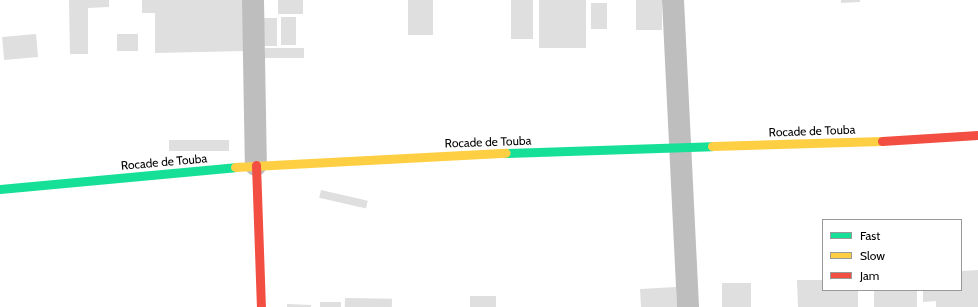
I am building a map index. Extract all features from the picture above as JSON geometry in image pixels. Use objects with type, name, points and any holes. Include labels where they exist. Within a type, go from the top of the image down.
[{"type":"main road","name":"Rocade de Touba","points":[[0,189],[256,165],[679,146],[905,140],[978,135]]},
{"type":"main road","points":[[256,165],[261,307]]},
{"type":"street","points":[[252,0],[256,165]]},
{"type":"street","points":[[673,0],[688,307]]},
{"type":"building","points":[[69,0],[109,0],[109,7],[88,8],[88,54],[70,54]]},
{"type":"building","points":[[142,0],[245,0],[246,51],[155,53],[155,13],[142,13]]},
{"type":"building","points":[[278,0],[303,0],[303,14],[278,14]]},
{"type":"building","points":[[408,0],[433,0],[433,35],[408,35]]},
{"type":"building","points":[[511,0],[533,0],[533,39],[511,39]]},
{"type":"building","points":[[539,0],[586,0],[586,48],[539,48]]},
{"type":"building","points":[[636,0],[662,0],[662,30],[636,30]]},
{"type":"building","points":[[841,0],[860,0],[860,2],[841,3]]},
{"type":"building","points":[[591,3],[607,3],[607,29],[591,29]]},
{"type":"building","points":[[281,17],[296,17],[296,45],[281,45]]},
{"type":"building","points":[[263,18],[277,18],[277,46],[263,46]]},
{"type":"building","points":[[36,34],[38,57],[4,60],[2,37]]},
{"type":"building","points":[[117,34],[138,34],[138,51],[117,51]]},
{"type":"building","points":[[265,48],[304,48],[304,58],[265,58]]},
{"type":"building","points":[[169,140],[229,140],[229,151],[169,151]]},
{"type":"building","points":[[321,190],[368,201],[366,209],[319,198]]},
{"type":"building","points":[[978,270],[978,307],[936,307],[936,301],[923,302],[923,291],[962,291],[962,271]]},
{"type":"building","points":[[797,280],[822,280],[822,291],[858,291],[858,307],[798,307]]},
{"type":"building","points":[[722,283],[751,283],[751,307],[722,307]]},
{"type":"building","points":[[676,287],[677,307],[641,307],[640,289]]},
{"type":"building","points":[[874,291],[917,291],[917,307],[874,307]]},
{"type":"building","points":[[470,296],[496,296],[496,307],[470,307]]},
{"type":"building","points":[[345,298],[392,299],[392,307],[345,307]]},
{"type":"building","points":[[320,302],[341,302],[341,307],[320,307]]},
{"type":"building","points":[[287,304],[311,305],[311,307],[287,307]]},
{"type":"traffic: fast","points":[[506,153],[712,146]]},
{"type":"traffic: fast","points":[[0,189],[235,167]]},
{"type":"traffic: slow","points":[[712,146],[882,141]]},
{"type":"traffic: slow","points":[[235,167],[506,153]]},
{"type":"traffic: jam","points":[[882,141],[978,135]]},
{"type":"traffic: jam","points":[[256,165],[261,307]]}]
